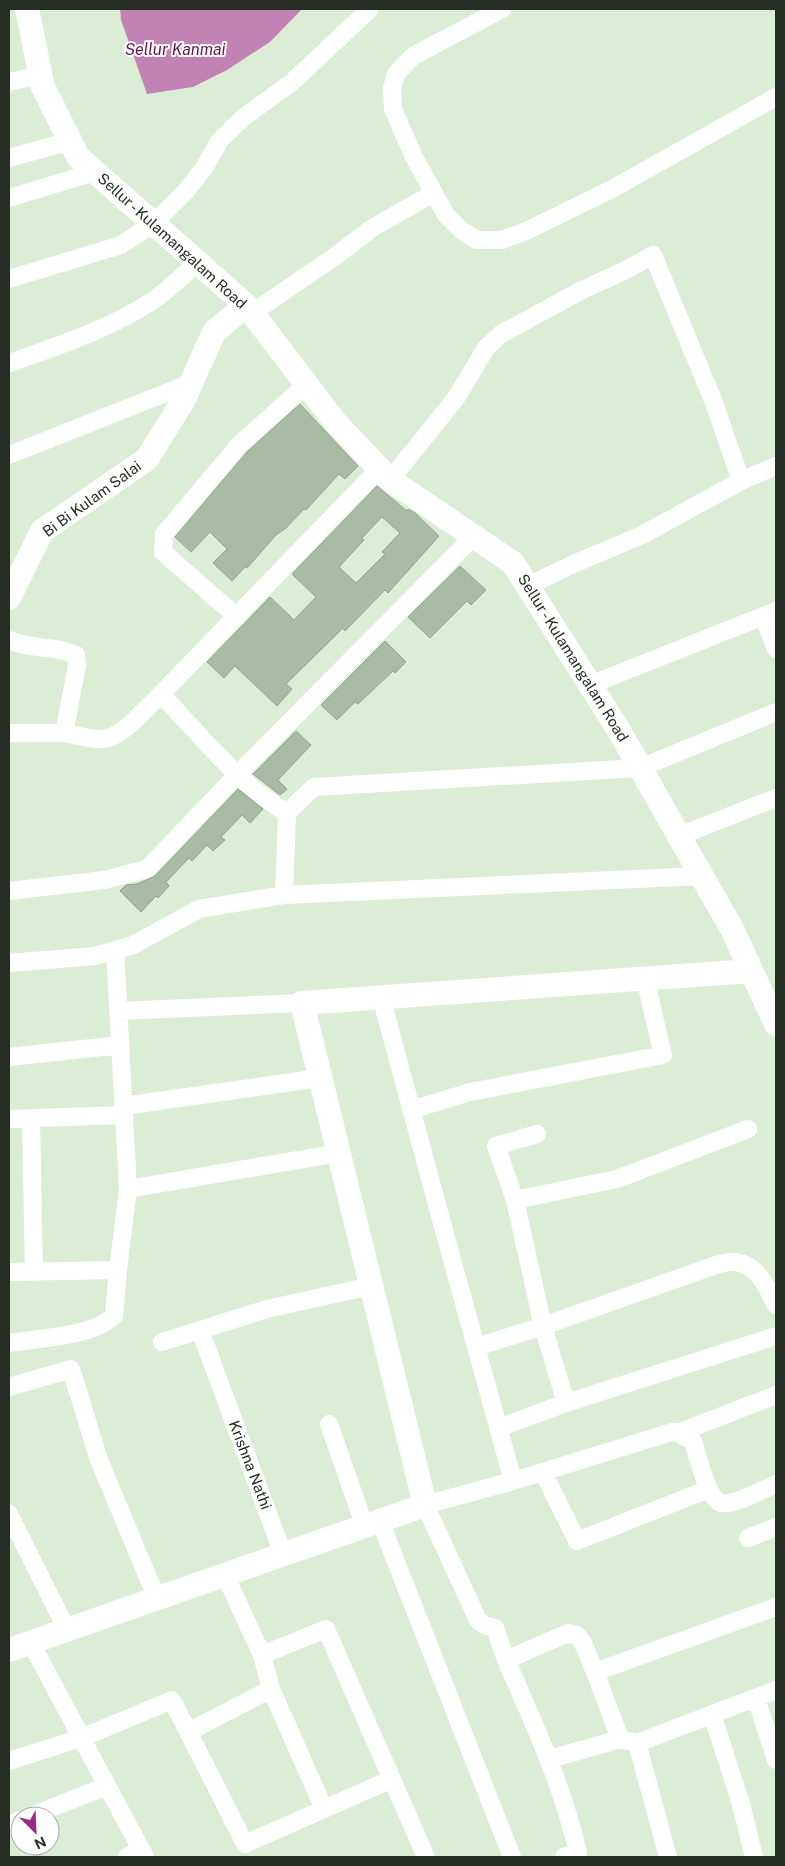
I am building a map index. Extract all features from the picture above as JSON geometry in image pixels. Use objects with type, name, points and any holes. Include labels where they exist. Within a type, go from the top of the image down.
[{"type":"street","name":"Sellur - Kulamangalam Road","points":[[27,9],[43,88],[78,157],[249,309],[336,423],[385,474],[513,563],[590,685],[702,876],[732,929],[776,1024]]},
{"type":"street","points":[[9,279],[120,245],[154,223],[186,191],[204,168],[220,140],[244,117],[291,84],[370,9]]},
{"type":"street","points":[[502,9],[413,56],[396,74],[392,88],[393,108],[414,158],[446,216],[461,230],[477,240],[502,240],[526,231],[612,189],[776,97]]},
{"type":"street","points":[[9,82],[40,75]]},
{"type":"street","points":[[9,158],[70,141]]},
{"type":"street","points":[[9,198],[95,172]]},
{"type":"street","points":[[249,309],[337,255],[372,228],[434,193]]},
{"type":"street","points":[[9,733],[64,733],[102,739],[113,737],[124,730],[237,617],[385,474],[456,398],[486,348],[500,334],[653,255],[713,400],[741,481]]},
{"type":"street","points":[[9,362],[51,348],[123,318],[162,294],[198,262]]},
{"type":"street","name":"Bi Bi Kulam Salai","points":[[9,598],[18,563],[42,532],[146,459],[182,401],[214,332],[249,309]]},
{"type":"street","points":[[9,455],[191,383]]},
{"type":"street","points":[[237,617],[163,552],[164,534],[240,445],[307,384]]},
{"type":"street","points":[[528,586],[572,564],[642,535],[741,481],[776,466]]},
{"type":"street","points":[[9,891],[104,880],[146,869],[473,537]]},
{"type":"street","points":[[590,685],[770,613],[776,649]]},
{"type":"street","points":[[9,640],[25,646],[68,651],[76,655],[77,666],[64,733]]},
{"type":"street","points":[[161,694],[237,775],[268,801],[287,813]]},
{"type":"street","points":[[284,895],[287,813],[314,787],[640,768],[776,712]]},
{"type":"street","points":[[679,836],[776,798]]},
{"type":"street","points":[[9,963],[94,956],[133,945],[199,909],[284,895],[702,876]]},
{"type":"street","points":[[9,1342],[90,1331],[109,1321],[114,1316],[128,1189],[115,950]]},
{"type":"street","points":[[118,1011],[302,1003],[751,971]]},
{"type":"street","points":[[411,1110],[470,1092],[664,1055],[645,978]]},
{"type":"street","points":[[381,997],[513,1482]]},
{"type":"street","points":[[302,1003],[425,1505],[478,1620],[484,1625],[495,1628],[506,1660],[550,1760],[572,1827],[578,1852],[564,1857]]},
{"type":"street","points":[[9,1056],[120,1045]]},
{"type":"street","points":[[9,1119],[123,1110],[320,1078]]},
{"type":"street","points":[[31,1118],[34,1272]]},
{"type":"street","points":[[515,1200],[617,1179],[748,1129]]},
{"type":"street","points":[[536,1134],[496,1146],[515,1200],[542,1326],[566,1403]]},
{"type":"street","points":[[128,1189],[339,1153]]},
{"type":"street","points":[[476,1347],[720,1264],[735,1262],[748,1266],[760,1276],[776,1305]]},
{"type":"street","points":[[9,1272],[118,1270]]},
{"type":"street","points":[[162,1342],[266,1309],[371,1286]]},
{"type":"street","name":"Krishna Nathi","points":[[200,1330],[283,1554]]},
{"type":"street","points":[[498,1428],[566,1403],[776,1336]]},
{"type":"street","points":[[9,1387],[71,1369],[99,1460],[157,1599]]},
{"type":"street","points":[[678,1433],[776,1396]]},
{"type":"street","points":[[329,1424],[512,1857]]},
{"type":"street","points":[[137,1855],[107,1786],[81,1738],[20,1646],[425,1505],[513,1482],[672,1432],[678,1433],[692,1441],[709,1489],[714,1498],[721,1503],[733,1502],[776,1484]]},
{"type":"street","points":[[544,1472],[576,1541],[709,1489]]},
{"type":"street","points":[[9,1514],[67,1630]]},
{"type":"street","points":[[748,1538],[776,1527]]},
{"type":"street","points":[[225,1575],[262,1655],[271,1689],[324,1809]]},
{"type":"street","points":[[595,1672],[776,1607]]},
{"type":"street","points":[[262,1655],[326,1629],[426,1857]]},
{"type":"street","points":[[506,1660],[568,1633],[577,1635],[583,1643],[629,1741],[668,1857]]},
{"type":"street","points":[[188,1732],[271,1689]]},
{"type":"street","points":[[550,1760],[629,1741],[712,1714],[776,1690]]},
{"type":"street","points":[[756,1698],[776,1760]]},
{"type":"street","points":[[9,1761],[81,1738],[172,1700],[245,1844],[392,1779]]},
{"type":"street","points":[[712,1714],[741,1804],[754,1857]]},
{"type":"street","points":[[56,1806],[107,1786]]},
{"type":"water","name":"Sellur Kanmai","points":[[120,9],[302,9],[270,42],[227,70],[193,87],[147,94],[121,20]]},
{"type":"building","points":[[300,404],[358,466],[345,479],[339,474],[306,510],[304,509],[286,528],[276,535],[247,568],[246,566],[232,581],[213,563],[227,549],[210,532],[191,552],[175,537],[247,452]]},
{"type":"building","points":[[377,486],[407,511],[408,509],[415,513],[439,536],[388,593],[385,590],[345,631],[343,628],[286,684],[292,689],[277,706],[235,666],[224,678],[207,662],[270,597],[294,620],[316,597],[292,574]],"holes":[[[382,517],[400,533],[382,552],[385,554],[356,583],[339,567]]]},
{"type":"building","points":[[460,566],[486,590],[471,605],[467,601],[430,638],[408,617]]},
{"type":"building","points":[[385,641],[406,662],[395,673],[393,671],[358,704],[355,702],[337,720],[321,705]]},
{"type":"building","points":[[296,731],[311,745],[278,780],[287,789],[280,795],[253,774]]},
{"type":"building","points":[[238,789],[263,809],[250,823],[242,815],[221,837],[225,840],[213,851],[207,845],[192,861],[189,858],[166,882],[169,886],[158,898],[156,896],[141,912],[120,891],[126,885],[137,884],[155,876]]}]
